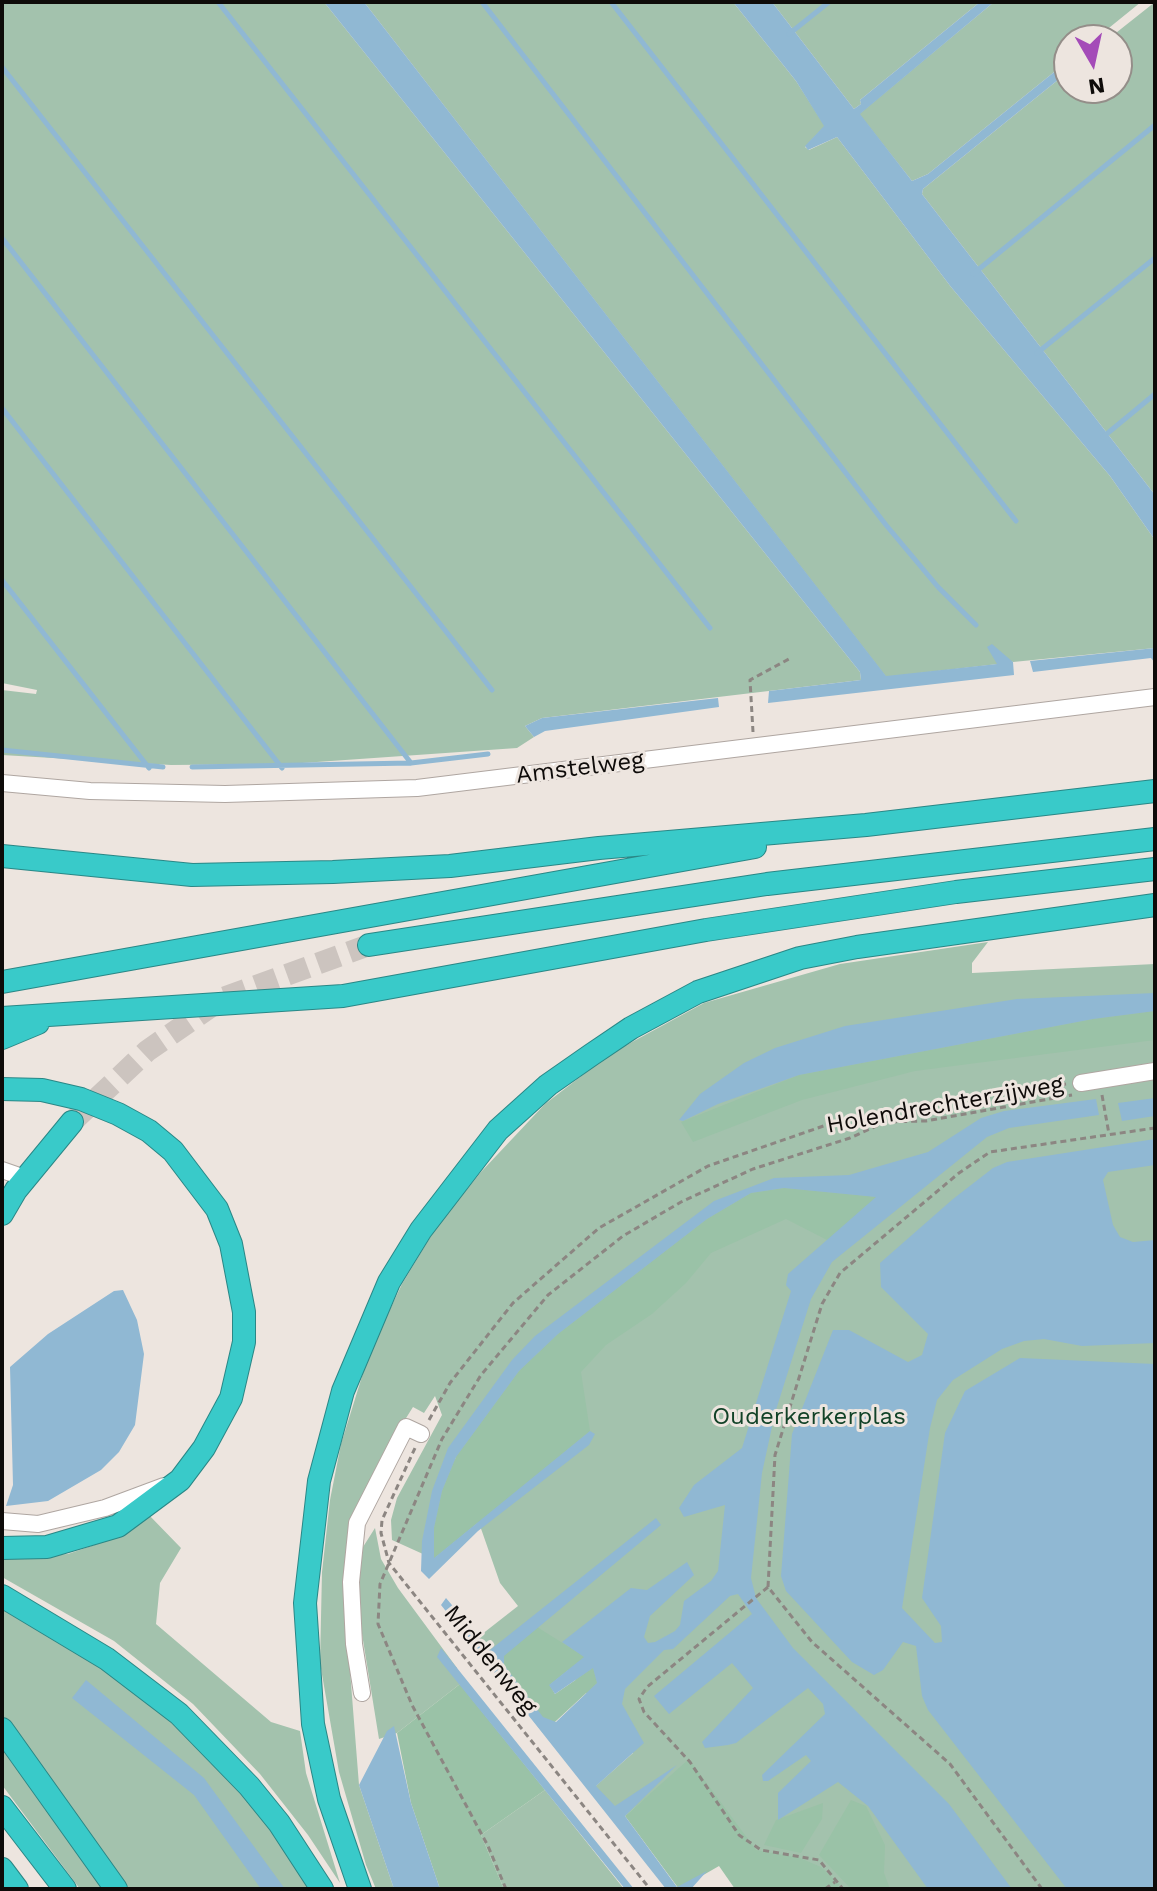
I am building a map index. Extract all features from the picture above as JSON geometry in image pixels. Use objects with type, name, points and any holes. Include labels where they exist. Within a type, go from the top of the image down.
[{"type":"highway","points":[[2,856],[192,875],[450,866],[599,848],[866,825],[1155,791]]},
{"type":"highway","points":[[2,982],[605,876],[866,825]]},
{"type":"highway","points":[[369,945],[767,884],[1155,839]]},
{"type":"highway","points":[[2,1018],[343,996],[706,930],[956,892],[1155,869]]},
{"type":"highway","points":[[360,1889],[329,1799],[313,1724],[305,1603],[319,1481],[343,1391],[389,1282],[421,1230],[498,1130],[548,1085],[591,1055],[631,1028],[698,992],[800,958],[857,947],[1155,905]]},
{"type":"highway","points":[[2,1038],[58,1015]]},
{"type":"highway","points":[[2,1089],[42,1090],[118,1114],[149,1131],[173,1151],[217,1209],[240,1279],[244,1342],[231,1398],[204,1448],[180,1480],[118,1526],[47,1547],[2,1548]]},
{"type":"highway","points":[[2,1214],[25,1178],[72,1122]]},
{"type":"highway","points":[[2,1596],[107,1659],[179,1714],[249,1786],[279,1823],[322,1889]]},
{"type":"highway","points":[[2,1729],[116,1889]]},
{"type":"highway","points":[[2,1807],[65,1889]]},
{"type":"highway","points":[[2,1869],[17,1889]]},
{"type":"street","name":"Amstelweg","points":[[2,783],[90,791],[225,794],[417,788],[1155,697]]},
{"type":"street","name":"Holendrechterzijweg","points":[[1077,1089],[1100,1079],[1155,1071]]},
{"type":"street","points":[[2,1170],[25,1178]]},
{"type":"street","points":[[362,1693],[354,1644],[351,1582],[357,1523],[406,1427],[421,1434]]},
{"type":"street","points":[[2,1521],[38,1524],[105,1508],[180,1480]]},
{"type":"path","points":[[753,746],[750,680],[789,659]]},
{"type":"path","points":[[1100,1079],[1109,1134]]},
{"type":"path","points":[[506,1889],[488,1846],[412,1705],[385,1647],[378,1624],[380,1584],[442,1439],[481,1375],[548,1295],[623,1236],[681,1202],[753,1169],[850,1138],[885,1122],[926,1121],[1077,1089]]},
{"type":"path","name":"Holendrechterzijweg","points":[[421,1434],[450,1383],[513,1303],[599,1228],[708,1166],[835,1122],[944,1101],[1077,1089]]},
{"type":"path","points":[[1042,1889],[950,1764],[812,1642],[768,1587],[775,1455],[822,1304],[840,1273],[959,1173],[990,1152],[1155,1128]]},
{"type":"path","name":"Middenweg","points":[[421,1434],[382,1520],[381,1533],[389,1563],[650,1889]]},
{"type":"path","points":[[768,1587],[647,1687],[639,1699],[644,1712],[690,1762],[739,1835],[761,1850],[819,1860],[843,1889]]},
{"type":"path","points":[[825,1889],[835,1882]]},
{"type":"green space","points":[[6,2],[324,2],[860,672],[861,680],[542,718],[525,726],[534,737],[517,748],[288,764],[171,765],[2,755],[2,690],[36,694],[37,690],[2,683],[2,5]]},
{"type":"green space","points":[[364,2],[733,2],[796,81],[825,126],[805,147],[809,150],[837,137],[951,287],[1110,476],[1155,540],[1155,648],[1013,662],[1004,658],[998,664],[886,677]]},
{"type":"green space","points":[[772,2],[980,2],[860,100],[861,104],[854,109]]},
{"type":"green space","points":[[994,2],[1141,2],[1114,24],[1053,24],[1053,73],[928,174],[912,181],[859,114]]},
{"type":"green space","points":[[1155,2],[1155,495],[922,194],[923,189],[1053,84],[1053,104],[1133,104],[1133,24],[1127,24]]},
{"type":"green space","name":"Ouderkerkerplas","points":[[988,942],[972,963],[972,973],[1155,964],[1155,1889],[739,1889],[659,1787],[625,1816],[590,1791],[633,1753],[536,1629],[487,1662],[472,1642],[518,1606],[500,1583],[456,1457],[434,1559],[392,1540],[391,1520],[397,1498],[442,1415],[435,1396],[424,1413],[413,1407],[391,1442],[361,1505],[347,1633],[359,1785],[394,1889],[376,1889],[339,1772],[320,1663],[322,1572],[330,1500],[341,1444],[369,1354],[402,1284],[437,1226],[481,1172],[545,1104],[610,1054],[704,1003],[840,964]]},
{"type":"green space","points":[[1155,1011],[1155,1040],[915,1071],[802,1100],[693,1142],[681,1122],[799,1075],[1093,1019]]},
{"type":"green space","points":[[784,1188],[877,1197],[829,1241],[786,1219],[711,1253],[686,1283],[652,1314],[606,1345],[581,1372],[590,1431],[434,1559],[434,1528],[442,1491],[456,1457],[519,1371],[558,1334],[707,1219],[751,1193]]},
{"type":"green space","points":[[148,1514],[181,1548],[160,1583],[156,1624],[271,1722],[300,1731],[306,1773],[340,1883],[308,1835],[260,1774],[193,1704],[114,1641],[2,1577],[2,1559],[68,1554],[100,1543]]},
{"type":"green space","points":[[375,1528],[381,1559],[398,1588],[457,1668],[460,1684],[397,1733],[379,1739],[357,1603],[363,1547]]},
{"type":"green space","points":[[2,1605],[86,1655],[149,1701],[241,1790],[279,1838],[311,1889],[80,1889],[2,1785]]},
{"type":"green space","points":[[537,1627],[585,1657],[550,1685],[555,1694],[593,1668],[597,1683],[543,1733],[487,1662]]},
{"type":"green space","points":[[460,1684],[545,1790],[481,1835],[504,1889],[440,1889],[411,1803],[397,1733]]},
{"type":"green space","points":[[689,1759],[756,1850],[800,1858],[821,1867],[840,1885],[834,1889],[735,1889],[719,1866],[679,1889],[625,1816]]},
{"type":"green space","points":[[545,1790],[624,1889],[504,1889],[481,1835]]},
{"type":"green space","points":[[851,1800],[866,1806],[885,1845],[884,1873],[890,1889],[851,1889],[819,1855]]},
{"type":"green space","points":[[823,1803],[822,1819],[801,1853],[764,1845],[776,1820]]},
{"type":"water","points":[[324,2],[364,2],[886,676],[997,664],[987,647],[992,644],[1013,662],[1014,675],[768,703],[769,691],[861,680],[860,672]]},
{"type":"water","points":[[733,2],[772,2],[854,109],[861,104],[860,100],[980,2],[994,2],[860,114],[912,181],[928,174],[1053,73],[1053,84],[923,189],[922,194],[1155,495],[1155,540],[1110,476],[951,287],[837,137],[808,150],[805,146],[824,126],[796,81]]},
{"type":"water","points":[[1155,648],[1155,663],[1151,658],[1033,672],[1030,661]]},
{"type":"water","points":[[718,698],[719,707],[545,731],[534,737],[525,726],[542,718]]},
{"type":"water","points":[[1155,993],[1155,1011],[1093,1019],[799,1075],[679,1120],[700,1094],[744,1063],[775,1048],[845,1026],[1017,999]]},
{"type":"water","points":[[1155,1098],[1155,1116],[1122,1121],[1118,1103]]},
{"type":"water","points":[[1096,1099],[1099,1115],[1009,1128],[987,1137],[832,1262],[811,1299],[775,1413],[762,1473],[751,1578],[756,1598],[793,1648],[949,1804],[1012,1889],[928,1889],[868,1806],[838,1782],[778,1820],[778,1793],[811,1761],[806,1755],[768,1781],[763,1781],[762,1775],[825,1714],[823,1704],[808,1688],[736,1743],[728,1745],[705,1748],[702,1742],[753,1688],[732,1663],[669,1714],[654,1696],[752,1614],[738,1594],[730,1596],[673,1649],[664,1650],[625,1689],[622,1704],[644,1743],[596,1786],[615,1806],[677,1765],[625,1816],[677,1887],[707,1871],[691,1889],[666,1889],[441,1605],[446,1598],[490,1650],[656,1518],[661,1525],[504,1656],[504,1665],[543,1717],[556,1722],[597,1683],[593,1668],[555,1694],[549,1685],[584,1657],[562,1642],[631,1588],[647,1590],[687,1562],[694,1575],[650,1616],[644,1637],[648,1643],[655,1642],[675,1631],[680,1625],[684,1601],[711,1581],[718,1571],[725,1505],[684,1517],[679,1508],[694,1485],[742,1448],[791,1291],[786,1285],[788,1274],[876,1197],[784,1188],[751,1193],[707,1219],[558,1334],[519,1371],[456,1457],[442,1491],[434,1528],[434,1558],[590,1431],[595,1434],[589,1445],[478,1531],[429,1579],[421,1571],[422,1541],[432,1491],[448,1448],[512,1360],[535,1336],[714,1201],[774,1178],[849,1175],[928,1152],[981,1118],[1004,1111]]},
{"type":"water","name":"Ouderkerkerplas","points":[[1155,1139],[1155,1165],[1108,1172],[1103,1180],[1113,1225],[1120,1237],[1133,1242],[1155,1240],[1155,1343],[1082,1346],[1044,1339],[1024,1341],[1002,1349],[953,1380],[937,1400],[930,1428],[902,1608],[935,1643],[942,1642],[941,1626],[922,1598],[945,1433],[965,1391],[1020,1358],[1155,1364],[1155,1889],[1067,1889],[928,1710],[922,1696],[916,1646],[903,1642],[883,1670],[874,1675],[852,1662],[786,1591],[781,1576],[792,1434],[833,1330],[849,1330],[908,1362],[922,1355],[928,1334],[881,1287],[880,1263],[953,1199],[993,1168],[1007,1162]]},
{"type":"water","points":[[123,1290],[137,1320],[144,1354],[135,1425],[119,1452],[101,1470],[48,1501],[6,1506],[13,1485],[10,1367],[48,1334],[114,1291]]},
{"type":"water","points":[[441,1648],[634,1889],[625,1889],[437,1657]]},
{"type":"water","points":[[86,1680],[204,1778],[285,1889],[261,1889],[194,1795],[72,1698]]},
{"type":"water","points":[[394,1726],[411,1803],[440,1889],[394,1889],[359,1785],[387,1731]]},
{"type":"waterway","points":[[218,2],[710,628]]},
{"type":"waterway","points":[[482,2],[886,525],[938,587],[976,625]]},
{"type":"waterway","points":[[611,2],[1016,521]]},
{"type":"waterway","points":[[789,34],[829,2]]},
{"type":"waterway","points":[[2,67],[492,690]]},
{"type":"waterway","points":[[973,274],[1155,125]]},
{"type":"waterway","points":[[2,238],[411,763]]},
{"type":"waterway","points":[[1037,353],[1155,258]]},
{"type":"waterway","points":[[1103,437],[1155,394]]},
{"type":"waterway","points":[[2,408],[282,768]]},
{"type":"waterway","points":[[2,580],[149,768]]},
{"type":"waterway","points":[[2,750],[163,767]]},
{"type":"waterway","points":[[192,767],[411,763],[488,754]]},
{"type":"tunnel","points":[[72,1122],[147,1051],[223,998],[369,945]]}]
